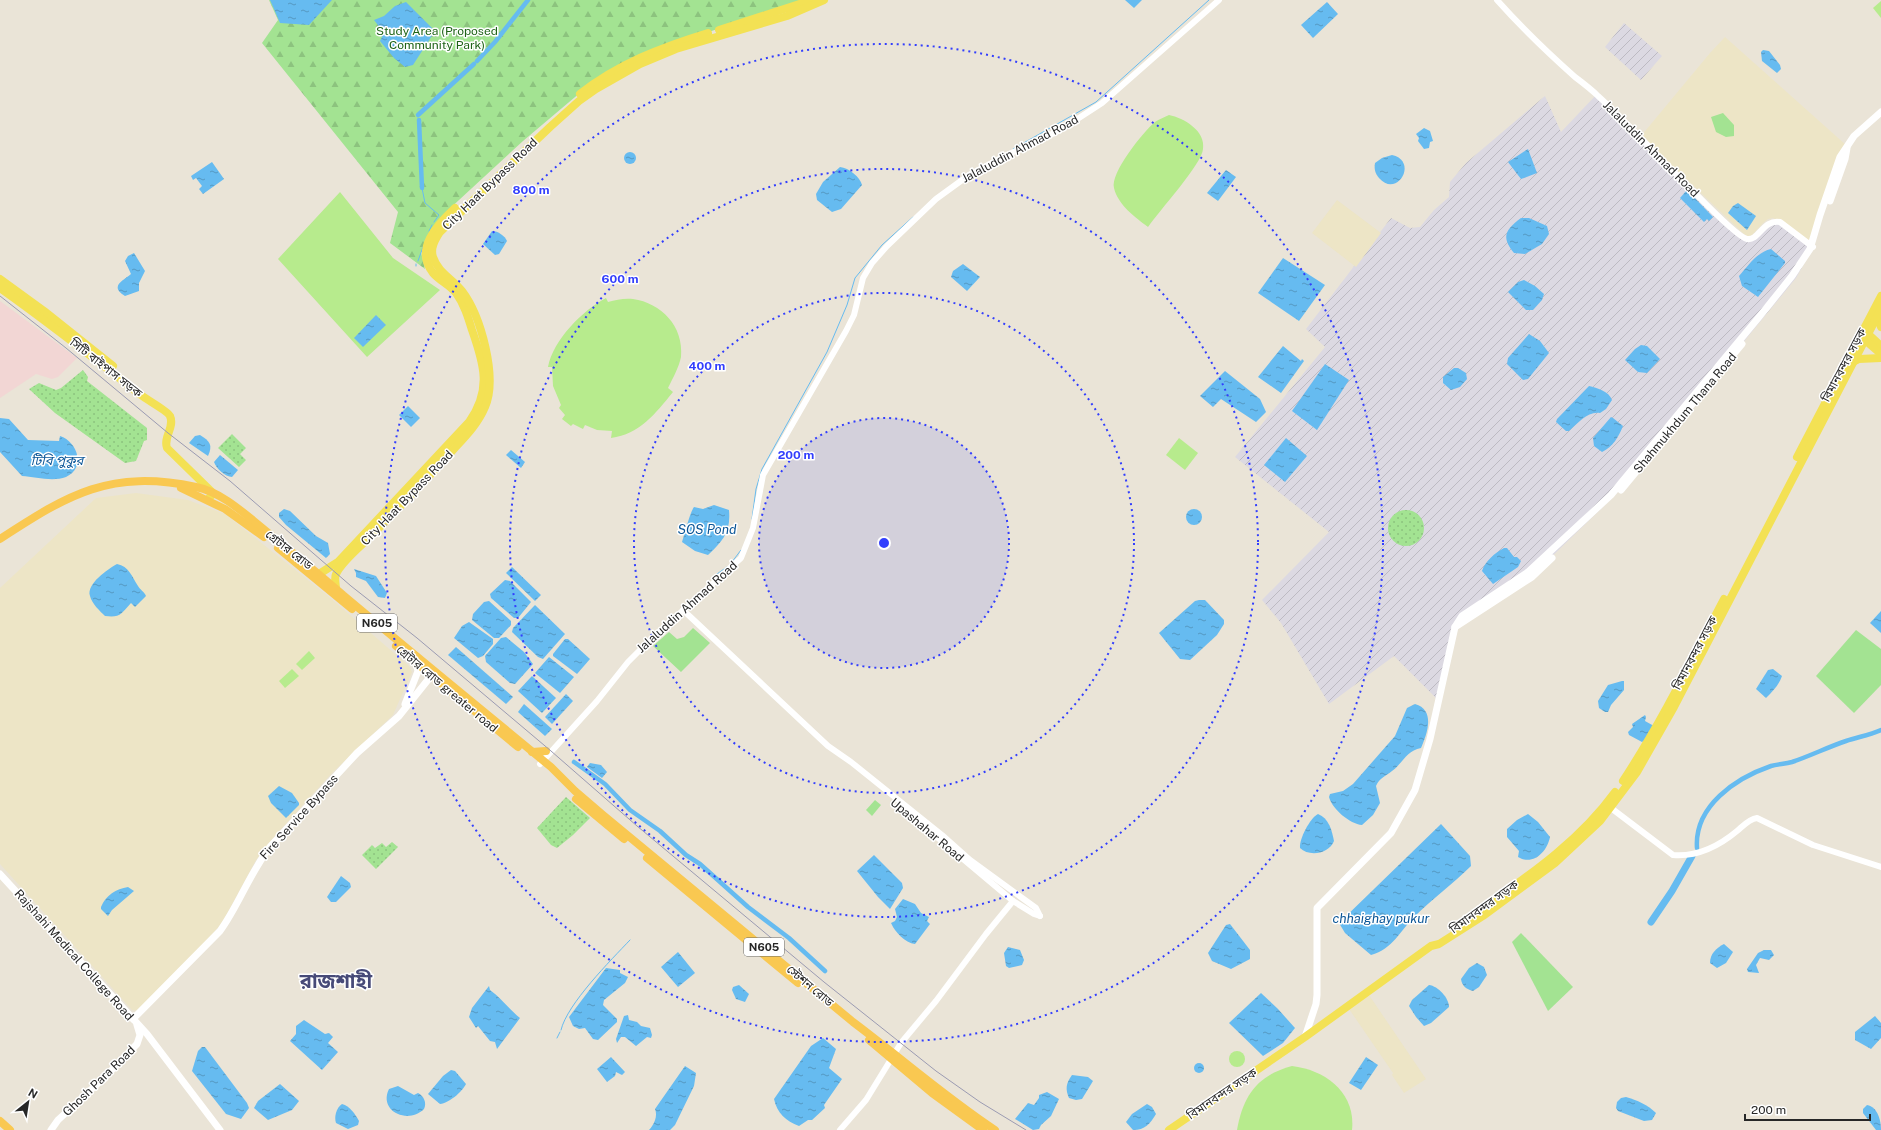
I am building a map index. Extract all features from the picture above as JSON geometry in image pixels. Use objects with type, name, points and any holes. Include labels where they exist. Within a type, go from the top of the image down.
[{"type":"highway","name":"গ্রেটার রোড","points":[[0,543],[40,513],[77,494],[106,485],[153,481],[197,491],[210,496],[254,522],[319,574],[539,760]]},
{"type":"highway","name":"গ্রেটার রোড greater road","points":[[210,496],[266,538],[431,676],[539,760]]},
{"type":"highway","name":"গ্রেটার রোড","points":[[0,539],[18,529]]},
{"type":"highway","points":[[539,760],[547,759],[547,752]]},
{"type":"highway","points":[[539,760],[547,752]]},
{"type":"highway","name":"স্টেশন রোড","points":[[539,760],[670,874],[756,940],[955,1110],[983,1130]]},
{"type":"highway","name":"স্টেশন রোড","points":[[893,1057],[994,1130]]},
{"type":"highway","points":[[0,1122],[10,1130]]},
{"type":"highway","points":[[0,1127],[4,1130]]},
{"type":"main road","name":"City Haat Bypass Road","points":[[352,551],[469,422],[480,406],[484,383],[484,366],[471,325],[462,302],[456,293],[434,274],[426,258],[426,245],[442,220],[576,97],[610,73],[674,44],[786,10],[812,0]]},
{"type":"main road","name":"City Haat Bypass Road","points":[[352,551],[429,478],[474,426],[488,401],[490,375],[484,343],[477,322],[464,294],[439,269],[432,253],[433,243],[444,227],[567,111],[596,89],[640,64],[676,49],[787,16],[824,0]]},
{"type":"main road","name":"Shahmukhdum Thana Road","points":[[1305,1037],[1316,1004],[1317,994],[1317,908],[1391,833],[1415,790],[1430,739],[1455,627],[1532,577],[1614,497],[1796,279],[1813,246],[1846,159],[1847,147],[1854,136],[1881,112]]},
{"type":"main road","points":[[0,279],[44,311],[153,398],[169,414],[171,420],[166,444],[170,452],[181,462],[210,496]]},
{"type":"main road","name":"সিটি বাইপাস সড়ক","points":[[0,288],[51,325],[150,402],[169,414]]},
{"type":"main road","name":"বিমানবন্দর সড়ক","points":[[1431,946],[1440,944],[1483,916],[1555,864],[1581,840],[1611,808],[1648,753],[1881,296]]},
{"type":"main road","points":[[1879,313],[1881,327]]},
{"type":"main road","name":"বিমানবন্দর সড়ক","points":[[1169,1130],[1305,1037],[1552,858],[1578,836],[1611,798],[1643,750],[1725,602],[1879,313]]},
{"type":"main road","points":[[1866,337],[1881,346]]},
{"type":"main road","points":[[1866,337],[1881,354]]},
{"type":"main road","points":[[1853,362],[1859,358],[1881,358]]},
{"type":"main road","points":[[181,462],[191,476],[197,491]]},
{"type":"main road","points":[[319,574],[352,551]]},
{"type":"main road","points":[[336,589],[336,573],[352,551]]},
{"type":"main road","name":"Fire Service Bypass","points":[[400,715],[416,679],[418,671],[416,663]]},
{"type":"main road","name":"Fire Service Bypass","points":[[135,1021],[220,931],[230,917],[257,864],[274,842],[357,753],[400,715],[431,676]]},
{"type":"main road","name":"Rajshahi Medical College Road","points":[[0,871],[135,1021]]},
{"type":"main road","name":"Rajshahi Medical College Road","points":[[0,874],[135,1021]]},
{"type":"main road","points":[[135,1021],[138,1041],[154,1043]]},
{"type":"main road","points":[[135,1021],[154,1043],[220,1130]]},
{"type":"main road","name":"Ghosh Para Road","points":[[51,1130],[106,1076],[138,1041]]},
{"type":"main road","name":"Ghosh Para Road","points":[[45,1130],[60,1120]]},
{"type":"street","name":"Jalaluddin Ahmad Road","points":[[547,752],[597,701],[633,657],[741,558],[753,528],[763,475],[846,331],[854,315],[863,278],[872,263],[887,246],[936,200],[969,175],[1062,129],[1102,103],[1219,0]]},
{"type":"street","name":"Jalaluddin Ahmad Road","points":[[1497,0],[1529,33],[1616,113],[1653,152],[1744,238],[1754,238],[1768,223],[1774,221],[1780,222],[1813,246]]},
{"type":"street","points":[[683,610],[842,758]]},
{"type":"street","name":"Upashahar Road","points":[[842,758],[851,762],[942,835],[970,860],[1036,908],[1040,916],[1034,914],[1014,901],[848,765],[842,758]]},
{"type":"street","points":[[1611,808],[1673,855],[1686,855],[1709,850],[1735,833],[1752,818],[1757,818],[1813,845],[1881,867]]},
{"type":"street","points":[[840,1130],[866,1100],[901,1043],[936,1002],[986,934],[1014,901]]},
{"type":"shaded area","points":[[1624,23],[1662,56],[1641,80],[1605,47]]},
{"type":"shaded area","points":[[1725,37],[1846,145],[1810,243],[1783,223],[1773,218],[1768,219],[1749,237],[1744,234],[1641,136]]},
{"type":"shaded area","points":[[1597,94],[1725,222],[1748,239],[1774,221],[1814,246],[1796,278],[1667,435],[1614,496],[1539,569],[1457,625],[1440,702],[1394,656],[1329,704],[1281,623],[1262,600],[1329,532],[1235,457],[1325,347],[1306,329],[1391,218],[1410,228],[1420,227],[1434,210],[1449,197],[1450,182],[1466,163],[1545,96],[1561,132]]},
{"type":"shaded area","points":[[1337,200],[1381,233],[1356,267],[1312,233]]},
{"type":"shaded area","points":[[0,301],[77,358],[58,377],[52,379],[36,374],[0,398]]},
{"type":"shaded area","points":[[136,493],[188,500],[225,514],[328,596],[409,666],[412,672],[393,715],[332,773],[273,838],[256,860],[222,923],[183,967],[138,1011],[132,1010],[0,864],[0,588],[96,498]]},
{"type":"shaded area","points":[[1369,995],[1426,1079],[1404,1093],[1392,1075],[1393,1073],[1349,1009]]},
{"type":"green space","name":"Study Area (Proposed Community Park)","points":[[269,0],[806,0],[672,44],[594,81],[523,141],[446,212],[421,252],[425,269],[390,243],[398,212],[262,43],[278,20]]},
{"type":"green space","points":[[1881,1],[1881,18],[1873,8]]},
{"type":"green space","points":[[1723,113],[1734,125],[1734,136],[1726,137],[1716,132],[1711,117]]},
{"type":"green space","points":[[1169,115],[1187,122],[1198,131],[1203,142],[1203,149],[1196,165],[1148,227],[1133,215],[1119,200],[1114,188],[1114,181],[1128,153],[1143,134],[1155,122]]},
{"type":"green space","points":[[340,192],[393,258],[440,290],[367,357],[278,259]]},
{"type":"green space","points":[[606,298],[608,302],[633,299],[653,305],[669,318],[675,326],[679,335],[681,346],[680,361],[668,388],[673,392],[646,422],[630,432],[611,438],[612,431],[597,430],[585,425],[583,429],[573,424],[571,426],[562,419],[565,415],[559,408],[561,405],[553,386],[552,367],[548,367],[551,357],[562,336],[588,310]]},
{"type":"green space","points":[[83,370],[88,377],[87,381],[147,428],[147,440],[144,441],[136,461],[125,463],[55,413],[29,389],[39,383],[56,390],[61,388]]},
{"type":"green space","points":[[232,434],[246,448],[240,454],[246,460],[239,467],[218,448]]},
{"type":"green space","points":[[1179,438],[1198,453],[1185,470],[1166,455]]},
{"type":"green space","points":[[1410,510],[1419,515],[1423,521],[1423,535],[1419,541],[1410,546],[1402,546],[1393,541],[1389,535],[1388,524],[1393,515],[1399,511]]},
{"type":"green space","points":[[693,628],[710,643],[681,672],[653,646],[669,632],[677,639],[684,637]]},
{"type":"green space","points":[[1856,630],[1881,649],[1881,685],[1854,713],[1816,676]]},
{"type":"green space","points":[[309,651],[315,658],[302,670],[296,664]]},
{"type":"green space","points":[[292,669],[299,676],[285,688],[279,681]]},
{"type":"green space","points":[[566,797],[590,818],[557,848],[551,845],[537,828]]},
{"type":"green space","points":[[875,800],[881,805],[872,816],[866,810]]},
{"type":"green space","points":[[392,842],[398,847],[376,869],[362,855],[372,845],[375,848],[382,843],[386,847]]},
{"type":"green space","points":[[1521,933],[1573,987],[1548,1011],[1512,942]]},
{"type":"green space","points":[[1237,1051],[1243,1053],[1245,1059],[1243,1065],[1237,1067],[1231,1065],[1229,1059],[1231,1053]]},
{"type":"green space","points":[[1292,1066],[1305,1068],[1316,1072],[1327,1078],[1336,1086],[1344,1095],[1349,1105],[1352,1117],[1352,1130],[1237,1130],[1243,1106],[1254,1088],[1270,1075]]},
{"type":"water","points":[[270,0],[332,0],[309,25],[280,23]]},
{"type":"water","points":[[1125,0],[1142,0],[1134,8]]},
{"type":"water","points":[[406,2],[435,31],[413,65],[405,67],[394,58],[380,41],[384,33],[374,20],[384,16],[395,6]]},
{"type":"water","points":[[1327,2],[1338,14],[1313,38],[1301,25]]},
{"type":"water","points":[[1763,50],[1769,51],[1780,65],[1781,69],[1777,73],[1762,61],[1761,52]]},
{"type":"water","points":[[1424,128],[1430,131],[1433,141],[1430,142],[1429,148],[1424,149],[1418,141],[1419,138],[1416,134]]},
{"type":"water","points":[[1528,149],[1537,173],[1521,179],[1508,162]]},
{"type":"water","points":[[630,152],[634,154],[636,158],[634,162],[630,164],[626,162],[624,158],[626,154]]},
{"type":"water","points":[[1392,155],[1400,159],[1404,164],[1404,170],[1402,177],[1398,182],[1392,184],[1386,183],[1379,178],[1376,173],[1375,163],[1382,158]]},
{"type":"water","points":[[212,162],[224,179],[203,194],[199,189],[202,186],[196,178],[193,180],[191,176]]},
{"type":"water","points":[[840,167],[854,173],[862,185],[841,209],[832,212],[817,200],[816,194],[823,182]]},
{"type":"water","points":[[1226,170],[1236,177],[1218,201],[1207,193]]},
{"type":"water","points":[[1687,190],[1713,217],[1709,221],[1707,219],[1704,222],[1680,198]]},
{"type":"water","points":[[1738,203],[1756,216],[1747,230],[1728,213],[1733,206]]},
{"type":"water","points":[[1521,218],[1529,218],[1547,226],[1549,234],[1542,244],[1525,254],[1514,253],[1506,238],[1508,230],[1511,226]]},
{"type":"water","points":[[492,231],[501,234],[507,241],[499,254],[495,255],[483,244]]},
{"type":"water","points":[[1771,249],[1785,261],[1785,263],[1758,297],[1742,286],[1739,276],[1757,256]]},
{"type":"water","points":[[134,253],[145,271],[139,283],[139,291],[125,296],[120,292],[118,286],[121,281],[131,274],[125,261],[128,256]]},
{"type":"water","points":[[1283,258],[1325,285],[1299,321],[1258,293]]},
{"type":"water","points":[[963,264],[980,277],[967,291],[951,277],[953,271]]},
{"type":"water","points":[[1524,280],[1535,286],[1544,294],[1542,300],[1533,310],[1526,310],[1508,292],[1518,282]]},
{"type":"water","points":[[376,315],[386,325],[363,347],[354,338]]},
{"type":"water","points":[[1529,334],[1540,341],[1549,353],[1528,379],[1523,380],[1507,364],[1508,358]]},
{"type":"water","points":[[1641,345],[1647,346],[1660,359],[1647,373],[1638,372],[1625,360]]},
{"type":"water","points":[[1283,346],[1301,361],[1302,359],[1304,361],[1281,393],[1258,377]]},
{"type":"water","points":[[1325,364],[1349,380],[1317,430],[1292,411]]},
{"type":"water","points":[[1454,368],[1458,368],[1466,373],[1467,379],[1460,387],[1451,390],[1443,383],[1443,377]]},
{"type":"water","points":[[1225,371],[1260,399],[1266,412],[1256,422],[1221,399],[1213,407],[1200,396]]},
{"type":"water","points":[[1589,386],[1606,392],[1612,400],[1606,409],[1600,413],[1587,416],[1569,431],[1566,431],[1556,422],[1557,419]]},
{"type":"water","points":[[408,406],[420,418],[411,427],[399,415]]},
{"type":"water","points":[[1611,417],[1623,426],[1615,441],[1602,452],[1594,446],[1593,438]]},
{"type":"water","name":"টিবি পুকুর","points":[[0,418],[9,419],[28,440],[59,441],[60,436],[66,439],[75,449],[78,462],[76,468],[66,477],[55,479],[22,476],[0,452]]},
{"type":"water","points":[[200,435],[210,444],[208,456],[189,443],[195,436]]},
{"type":"water","points":[[1286,438],[1307,456],[1285,482],[1264,465]]},
{"type":"water","points":[[511,450],[525,462],[521,468],[506,455]]},
{"type":"water","points":[[220,455],[238,470],[232,477],[224,474],[215,464],[214,462]]},
{"type":"water","name":"SOS Pond","points":[[714,505],[729,510],[729,524],[725,536],[708,555],[695,551],[682,542],[694,507],[703,509]]},
{"type":"water","points":[[284,509],[290,511],[316,536],[328,543],[330,554],[326,558],[286,525],[279,517],[279,513]]},
{"type":"water","points":[[1191,509],[1197,509],[1202,514],[1200,523],[1197,525],[1191,525],[1186,520],[1186,514]]},
{"type":"water","points":[[1507,548],[1514,557],[1517,557],[1521,561],[1518,567],[1493,584],[1482,571],[1485,564],[1497,552]]},
{"type":"water","points":[[117,564],[127,569],[146,596],[135,607],[131,603],[117,616],[105,616],[92,602],[90,591],[94,582],[99,577],[108,569]]},
{"type":"water","points":[[512,567],[541,595],[535,601],[506,573]]},
{"type":"water","points":[[354,569],[376,576],[387,593],[385,598],[378,597],[366,581],[356,577]]},
{"type":"water","points":[[505,580],[510,581],[531,602],[518,618],[514,618],[491,598],[490,594]]},
{"type":"water","points":[[1205,600],[1224,620],[1224,624],[1217,635],[1190,660],[1180,659],[1159,633],[1195,601]]},
{"type":"water","points":[[489,601],[511,621],[511,625],[499,638],[494,638],[472,620],[473,614],[484,602]]},
{"type":"water","points":[[535,605],[565,634],[543,659],[538,657],[512,632],[513,628]]},
{"type":"water","points":[[1881,611],[1881,633],[1870,623]]},
{"type":"water","points":[[469,622],[493,639],[493,644],[483,656],[478,658],[454,638],[462,626]]},
{"type":"water","points":[[506,637],[524,652],[533,664],[515,684],[510,683],[486,662],[485,656],[501,638]]},
{"type":"water","points":[[565,639],[568,639],[590,659],[577,674],[553,656]]},
{"type":"water","points":[[456,647],[513,697],[506,704],[448,655]]},
{"type":"water","points":[[549,657],[574,677],[560,693],[535,673]]},
{"type":"water","points":[[1773,669],[1782,676],[1773,691],[1766,698],[1756,689],[1768,670]]},
{"type":"water","points":[[532,676],[556,698],[542,713],[518,691]]},
{"type":"water","points":[[1624,681],[1624,690],[1611,705],[1608,712],[1605,712],[1599,708],[1598,701],[1608,685]]},
{"type":"water","points":[[566,694],[573,701],[552,724],[545,717]]},
{"type":"water","points":[[524,704],[552,729],[545,736],[518,712]]},
{"type":"water","points":[[1415,704],[1422,707],[1426,711],[1428,717],[1426,736],[1421,748],[1408,754],[1396,768],[1379,781],[1376,786],[1380,803],[1373,815],[1362,825],[1352,822],[1342,815],[1334,806],[1329,797],[1330,794],[1343,791],[1353,784],[1395,736],[1407,708]]},
{"type":"water","points":[[1645,715],[1645,721],[1654,726],[1642,742],[1629,735],[1628,732],[1633,727],[1632,724]]},
{"type":"water","points":[[590,763],[601,765],[607,772],[602,778],[587,767]]},
{"type":"water","points":[[279,786],[292,793],[299,803],[299,805],[286,818],[271,803],[268,796]]},
{"type":"water","points":[[1318,814],[1325,818],[1331,829],[1334,841],[1328,849],[1318,853],[1308,853],[1300,848],[1301,839],[1309,824]]},
{"type":"water","points":[[1528,814],[1538,822],[1550,837],[1543,852],[1534,859],[1529,860],[1518,857],[1519,851],[1507,837],[1507,829],[1517,820]]},
{"type":"water","name":"chhaighay pukur","points":[[1441,824],[1470,856],[1471,866],[1414,917],[1391,944],[1379,952],[1371,955],[1345,933],[1339,923]]},
{"type":"water","points":[[874,855],[902,883],[903,888],[890,909],[857,871]]},
{"type":"water","points":[[341,876],[350,883],[351,887],[336,902],[331,902],[327,897]]},
{"type":"water","points":[[128,887],[134,891],[112,910],[108,916],[101,909],[103,903],[109,896],[119,889]]},
{"type":"water","points":[[903,899],[915,904],[921,913],[929,917],[927,921],[930,924],[915,944],[908,942],[901,936],[891,923],[895,921],[897,917],[895,909]]},
{"type":"water","points":[[1230,924],[1250,950],[1250,959],[1231,969],[1212,961],[1208,953],[1226,925]]},
{"type":"water","points":[[1724,944],[1733,952],[1726,963],[1717,968],[1710,963],[1711,957],[1718,947]]},
{"type":"water","points":[[1008,947],[1020,950],[1024,960],[1022,965],[1009,968],[1006,966],[1004,953]]},
{"type":"water","points":[[1764,950],[1771,950],[1774,955],[1769,960],[1760,958],[1756,965],[1759,973],[1748,972],[1747,969],[1758,953]]},
{"type":"water","points":[[678,952],[695,973],[678,987],[661,967]]},
{"type":"water","points":[[1477,963],[1484,967],[1487,975],[1479,987],[1473,991],[1462,984],[1461,979],[1469,968]]},
{"type":"water","points":[[606,968],[620,970],[620,973],[628,977],[625,983],[604,1000],[603,1005],[617,1019],[617,1022],[598,1040],[593,1039],[585,1028],[579,1029],[573,1026],[569,1017]]},
{"type":"water","points":[[739,985],[749,994],[745,1002],[736,999],[732,990],[733,987]]},
{"type":"water","points":[[1429,985],[1442,993],[1449,1004],[1449,1007],[1431,1023],[1424,1026],[1409,1006],[1412,1000]]},
{"type":"water","points":[[489,986],[490,990],[520,1018],[497,1049],[495,1042],[490,1041],[478,1026],[476,1028],[469,1017],[472,1008]]},
{"type":"water","points":[[1261,993],[1295,1028],[1283,1043],[1263,1056],[1229,1023]]},
{"type":"water","points":[[628,1015],[629,1020],[637,1022],[641,1026],[650,1028],[652,1035],[651,1038],[647,1037],[636,1046],[625,1037],[621,1037],[617,1043],[616,1039],[624,1016]]},
{"type":"water","points":[[1875,1016],[1881,1023],[1881,1038],[1871,1049],[1855,1040],[1855,1032]]},
{"type":"water","points":[[304,1020],[325,1034],[329,1033],[333,1037],[328,1043],[338,1052],[322,1070],[290,1041],[296,1034],[296,1026]]},
{"type":"water","points":[[823,1038],[836,1049],[829,1068],[842,1079],[824,1105],[825,1108],[812,1120],[808,1120],[799,1126],[790,1122],[783,1116],[777,1108],[774,1099],[811,1046]]},
{"type":"water","points":[[202,1047],[205,1047],[247,1103],[249,1108],[241,1119],[226,1114],[192,1071],[198,1051]]},
{"type":"water","points":[[611,1057],[625,1072],[622,1075],[616,1072],[615,1076],[607,1082],[597,1069]]},
{"type":"water","points":[[1366,1057],[1378,1065],[1361,1090],[1349,1083]]},
{"type":"water","points":[[1199,1063],[1204,1068],[1199,1073],[1194,1068]]},
{"type":"water","points":[[685,1066],[696,1073],[694,1086],[675,1125],[670,1130],[649,1130],[655,1120],[655,1109]]},
{"type":"water","points":[[451,1070],[455,1071],[466,1084],[455,1097],[440,1104],[428,1094],[443,1076]]},
{"type":"water","points":[[1072,1075],[1088,1077],[1093,1081],[1082,1099],[1076,1100],[1069,1098],[1067,1086]]},
{"type":"water","points":[[280,1084],[299,1101],[292,1110],[268,1120],[254,1108],[258,1101]]},
{"type":"water","points":[[398,1086],[414,1095],[418,1093],[420,1094],[425,1102],[424,1109],[417,1114],[403,1116],[391,1109],[388,1104],[387,1097],[389,1089]]},
{"type":"water","points":[[1047,1092],[1059,1099],[1051,1116],[1041,1125],[1039,1129],[1033,1130],[1015,1119],[1028,1103],[1034,1105],[1039,1098],[1039,1095]]},
{"type":"water","points":[[1626,1097],[1642,1103],[1653,1110],[1656,1113],[1652,1120],[1644,1121],[1618,1111],[1616,1108],[1617,1102],[1621,1098]]},
{"type":"water","points":[[342,1104],[350,1108],[354,1113],[359,1121],[358,1125],[348,1129],[336,1123],[336,1113]]},
{"type":"water","points":[[1147,1104],[1152,1107],[1156,1114],[1147,1126],[1141,1129],[1133,1130],[1126,1122],[1132,1114]]},
{"type":"water","points":[[1867,1105],[1874,1108],[1876,1111],[1881,1130],[1876,1130],[1863,1113],[1863,1109]]},
{"type":"waterway","points":[[477,61],[495,42],[528,0]]},
{"type":"waterway","points":[[1013,149],[1096,102],[1209,0]]},
{"type":"waterway","points":[[418,115],[474,64]]},
{"type":"waterway","points":[[419,120],[422,188]]},
{"type":"waterway","points":[[422,188],[425,203],[439,215],[434,222]]},
{"type":"waterway","points":[[752,519],[756,489],[762,469],[827,352],[847,305],[855,278],[882,245],[913,217]]},
{"type":"waterway","points":[[429,231],[432,225]]},
{"type":"waterway","points":[[418,261],[423,247]]},
{"type":"waterway","points":[[732,562],[741,550]]},
{"type":"waterway","points":[[714,576],[727,567]]},
{"type":"waterway","points":[[1697,848],[1698,833],[1702,819],[1710,807],[1731,786],[1744,778],[1771,766],[1792,762],[1839,743],[1881,730]]},
{"type":"waterway","points":[[574,762],[605,784],[630,810],[660,831],[686,855],[700,864],[748,907],[789,938],[825,971]]},
{"type":"waterway","points":[[1651,922],[1672,891],[1692,856]]},
{"type":"waterway","points":[[561,1030],[565,1019],[580,995],[601,970],[630,940]]},
{"type":"waterway","points":[[557,1038],[560,1032]]},
{"type":"railway","points":[[0,296],[66,348],[168,433],[230,481],[351,586],[417,638],[637,826],[824,982],[936,1071],[980,1102],[1026,1130]]},
{"type":"district","name":"রাজশাহী","points":[[336,981]]}]
